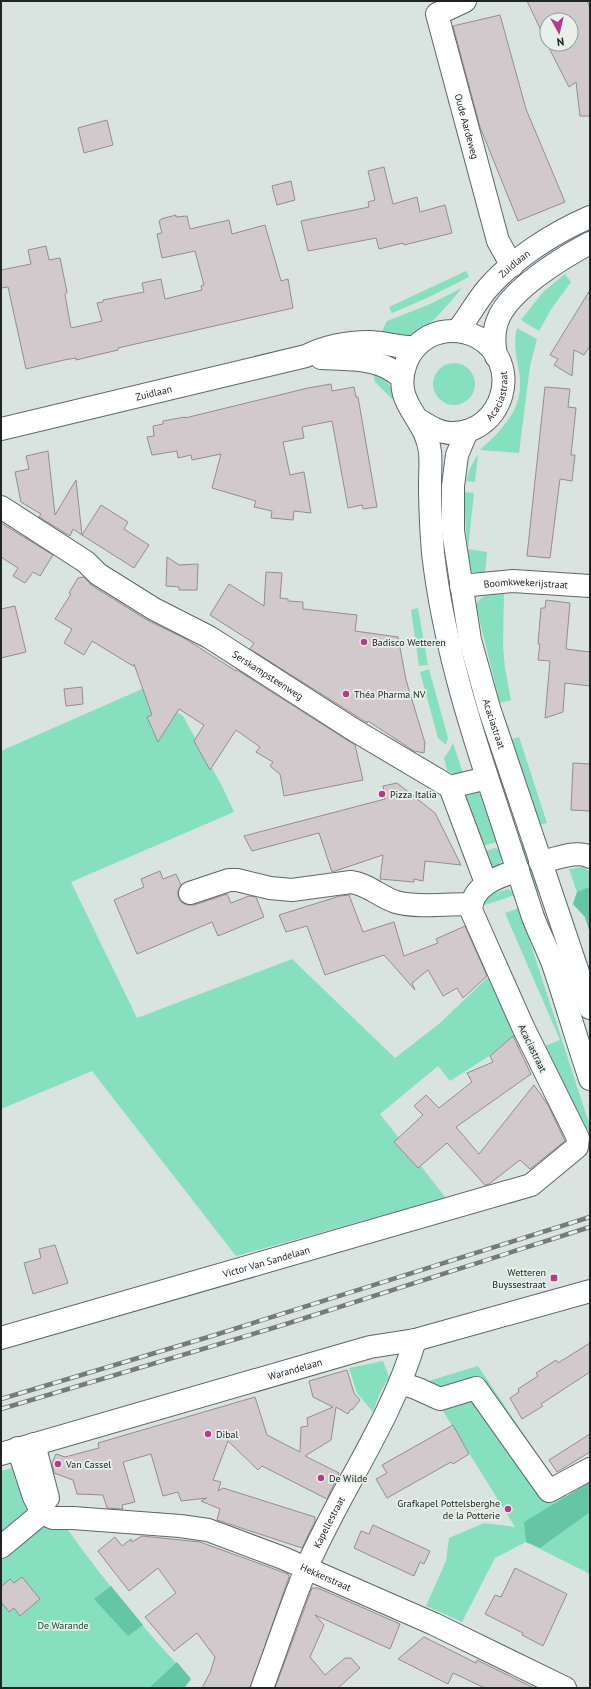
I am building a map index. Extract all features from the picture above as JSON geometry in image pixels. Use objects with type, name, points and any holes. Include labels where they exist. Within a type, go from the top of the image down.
[{"type":"street","name":"Oude Aardeweg","points":[[465,1],[437,14],[498,241],[512,266]]},
{"type":"street","name":"Zuidlaan","points":[[457,332],[487,290],[512,266],[543,242],[573,224],[590,217]]},
{"type":"street","points":[[496,356],[494,334],[497,322],[508,304],[526,285],[570,253],[590,243]]},
{"type":"street","name":"Acaciastraat","points":[[448,331],[463,332],[477,337],[489,346],[496,356],[504,378],[502,395],[495,410],[483,423],[467,431],[450,433],[433,429],[419,420],[410,410],[404,398],[402,377],[407,358],[415,347],[433,335],[448,331]]},
{"type":"street","name":"Zuidlaan","points":[[1,429],[306,356],[322,349],[340,344],[370,342],[403,348],[415,347]]},
{"type":"street","name":"Zuidlaan","points":[[306,356],[366,361],[387,368],[402,377]]},
{"type":"street","name":"Acaciastraat","points":[[419,420],[427,439],[430,452],[430,522],[441,610],[450,650],[465,707],[487,778],[534,920],[581,1027],[590,1079]]},
{"type":"street","name":"Acaciastraat","points":[[467,431],[457,456],[453,486],[453,531],[470,640],[489,708],[590,1008]]},
{"type":"street","name":"Serskampsteenweg","points":[[1,507],[86,562],[98,574],[154,609],[209,637],[354,730],[450,787]]},
{"type":"street","name":"Boomkwekerijstraat","points":[[461,586],[513,581],[590,586]]},
{"type":"street","points":[[486,883],[450,787],[487,778]]},
{"type":"street","points":[[540,862],[573,855],[586,855],[590,857]]},
{"type":"street","points":[[190,894],[229,880],[270,888],[292,890],[351,882],[360,883],[386,898],[402,903],[471,904],[475,894],[486,883],[518,870]]},
{"type":"street","name":"Acaciastraat","points":[[471,904],[471,910],[505,989],[578,1138],[577,1147],[531,1185]]},
{"type":"street","name":"Victor Van Sandelaan","points":[[1,1338],[531,1185]]},
{"type":"street","name":"Warandelaan","points":[[18,1449],[370,1347],[415,1340],[590,1292]]},
{"type":"street","name":"Kapellestraat","points":[[262,1688],[306,1569],[401,1383],[415,1340]]},
{"type":"street","points":[[401,1383],[440,1399],[476,1388],[549,1491],[590,1468]]},
{"type":"street","points":[[1,1547],[42,1513],[34,1497],[18,1449]]},
{"type":"street","name":"Hekkerstraat","points":[[18,1449],[51,1505],[55,1510],[73,1518]]},
{"type":"street","name":"Hekkerstraat","points":[[42,1513],[53,1518],[73,1518],[180,1526],[208,1530],[283,1558],[434,1624],[565,1688]]},
{"type":"green space","points":[[466,271],[469,277],[427,298],[392,313],[389,307]]},
{"type":"green space","points":[[565,274],[571,282],[552,308],[539,331],[521,320],[543,292]]},
{"type":"green space","points":[[462,288],[439,315],[424,329],[413,336],[405,337],[381,333],[387,321],[428,305]]},
{"type":"green space","points":[[517,328],[537,339],[530,366],[519,453],[480,450],[505,424],[516,406],[520,384],[515,344]]},
{"type":"green space","points":[[450,363],[458,363],[469,369],[475,380],[475,388],[469,399],[458,405],[450,405],[439,399],[433,388],[433,380],[439,369]]},
{"type":"green space","points":[[373,373],[387,382],[396,397],[392,399],[375,382]]},
{"type":"green space","points":[[478,454],[475,482],[466,481],[470,468]]},
{"type":"green space","points":[[464,492],[474,493],[468,549],[487,552],[485,572],[472,572],[468,569]]},
{"type":"green space","points":[[504,593],[503,646],[505,668],[511,700],[500,703],[476,606],[480,599],[484,597],[492,594]]},
{"type":"green space","points":[[418,608],[428,665],[419,666],[411,610]]},
{"type":"green space","points":[[429,669],[448,738],[446,745],[438,738],[420,672]]},
{"type":"green space","points":[[142,689],[183,716],[222,786],[234,812],[71,882],[137,1018],[292,959],[395,1058],[440,1023],[488,977],[517,1038],[450,1081],[438,1066],[380,1114],[446,1198],[236,1256],[92,1071],[1,1109],[1,751]]},
{"type":"green space","points":[[519,737],[547,823],[539,825],[511,739]]},
{"type":"green space","points":[[453,743],[463,773],[455,775],[447,770],[444,758]]},
{"type":"green space","points":[[481,791],[497,842],[479,847],[463,797]]},
{"type":"green space","points":[[516,843],[528,845],[544,893],[531,891]]},
{"type":"green space","points":[[495,848],[499,849],[503,859],[496,868],[487,871],[480,853]]},
{"type":"green space","points":[[583,867],[590,872],[590,933],[585,917],[573,904],[577,892],[569,869]]},
{"type":"green space","points":[[590,887],[590,933],[585,917],[573,904],[577,892]]},
{"type":"green space","points":[[508,889],[514,892],[515,895],[485,905],[484,903],[488,895]]},
{"type":"green space","points":[[519,908],[590,1126],[590,1134],[542,1047],[560,1040],[505,913]]},
{"type":"green space","points":[[383,1361],[389,1377],[379,1395],[373,1412],[357,1393],[349,1368]]},
{"type":"green space","points":[[478,1366],[566,1497],[590,1482],[590,1574],[526,1542],[495,1558],[462,1622],[426,1606],[446,1561],[449,1538],[484,1523],[515,1527],[425,1382]]},
{"type":"green space","name":"De Warande","points":[[15,1467],[46,1525],[68,1530],[127,1607],[158,1644],[191,1679],[184,1688],[1,1688],[1,1471]]},
{"type":"green space","points":[[590,1482],[590,1512],[540,1548],[526,1542],[524,1522]]},
{"type":"green space","points":[[111,1586],[143,1625],[128,1636],[94,1599]]},
{"type":"green space","points":[[177,1662],[191,1679],[184,1688],[149,1688]]},
{"type":"building","points":[[527,1],[587,1],[590,8],[590,116],[580,116],[576,82],[569,87],[551,52],[579,52],[579,12],[539,12],[539,26]]},
{"type":"building","points":[[500,15],[526,109],[565,202],[518,221],[480,127],[453,26]]},
{"type":"building","points":[[107,120],[113,145],[84,153],[78,128]]},
{"type":"building","points":[[384,167],[393,204],[417,197],[420,212],[445,205],[452,233],[404,245],[403,243],[379,249],[376,238],[308,251],[301,221],[369,207],[368,202],[375,200],[368,171]]},
{"type":"building","points":[[291,181],[295,200],[277,205],[272,186]]},
{"type":"building","points":[[176,215],[176,217],[187,216],[190,229],[229,220],[232,234],[265,225],[281,281],[288,279],[293,308],[118,348],[118,350],[76,360],[76,358],[64,360],[26,369],[8,287],[1,288],[1,270],[31,264],[28,250],[46,246],[49,260],[60,258],[67,292],[65,295],[71,328],[102,321],[97,303],[103,302],[103,300],[144,292],[142,283],[161,279],[165,299],[202,290],[201,286],[204,285],[195,251],[162,258],[157,234],[162,233],[159,221],[161,219]]},
{"type":"building","points":[[590,290],[590,346],[584,355],[574,350],[572,376],[554,365],[558,359],[550,355]]},
{"type":"building","points":[[331,384],[332,391],[354,387],[356,397],[358,397],[377,507],[363,509],[362,505],[348,508],[332,421],[302,427],[304,438],[283,442],[290,475],[304,472],[311,513],[294,511],[293,520],[271,518],[272,511],[254,507],[256,501],[212,488],[221,454],[192,460],[191,455],[178,458],[177,451],[152,455],[147,437],[154,436],[153,426],[163,424],[163,421],[185,418],[308,388]]},
{"type":"building","points":[[545,387],[570,389],[568,407],[576,408],[571,455],[575,455],[572,481],[560,479],[550,558],[527,556]]},
{"type":"building","points":[[48,451],[55,515],[76,480],[82,535],[73,529],[70,536],[39,517],[41,514],[21,502],[15,472],[29,469],[26,456]]},
{"type":"building","points":[[101,505],[128,522],[124,529],[149,545],[134,568],[82,535]]},
{"type":"building","points":[[1,523],[53,555],[40,576],[33,572],[25,583],[13,576],[18,568],[1,557]]},
{"type":"building","points":[[167,557],[179,565],[198,564],[197,590],[179,590],[179,587],[166,586]]},
{"type":"building","points":[[266,572],[282,573],[280,598],[288,599],[288,601],[303,602],[303,609],[357,615],[355,631],[398,637],[406,680],[425,743],[424,753],[414,751],[368,721],[367,723],[250,649],[254,643],[210,615],[229,584],[264,606]]},
{"type":"building","points":[[84,577],[91,585],[147,620],[184,638],[355,745],[363,780],[284,796],[280,774],[270,766],[273,762],[256,752],[260,747],[236,730],[210,770],[194,741],[204,725],[179,709],[158,742],[147,717],[152,715],[134,664],[133,666],[92,641],[84,655],[64,643],[72,629],[55,619],[71,594],[69,593],[78,578]]},
{"type":"building","points":[[546,600],[570,603],[566,649],[590,652],[590,686],[565,683],[563,712],[545,718],[550,661],[538,660],[540,644],[538,644],[541,608],[545,608]]},
{"type":"building","points":[[15,606],[26,652],[1,658],[1,609]]},
{"type":"building","points":[[82,687],[83,704],[66,706],[64,689]]},
{"type":"building","points":[[573,763],[590,764],[590,811],[571,810]]},
{"type":"building","points":[[397,783],[435,813],[461,865],[425,861],[423,881],[414,879],[414,882],[380,879],[383,855],[332,872],[319,833],[252,851],[244,836],[385,799],[383,786]]},
{"type":"building","points":[[160,871],[163,879],[176,874],[181,885],[178,891],[178,897],[181,902],[187,905],[194,905],[227,894],[231,903],[249,896],[256,897],[264,917],[218,936],[212,922],[137,954],[114,900],[144,887],[141,879]]},
{"type":"building","points":[[349,895],[363,932],[394,922],[404,956],[438,943],[436,939],[465,926],[487,976],[463,998],[457,988],[443,996],[428,970],[412,983],[415,990],[384,955],[325,975],[307,926],[286,932],[279,915],[340,896]]},
{"type":"building","points":[[513,1036],[531,1074],[456,1127],[479,1154],[534,1085],[548,1105],[565,1141],[530,1169],[520,1160],[489,1184],[485,1185],[447,1143],[418,1168],[394,1142],[423,1115],[414,1106],[426,1095],[439,1108],[472,1082],[467,1073],[493,1062],[490,1056]]},
{"type":"building","points":[[55,1245],[68,1283],[33,1294],[24,1263],[41,1258],[39,1249]]},
{"type":"building","points":[[590,1343],[590,1372],[541,1404],[543,1406],[522,1419],[510,1398],[519,1392],[518,1389],[538,1376],[536,1373],[556,1360],[558,1363]]},
{"type":"building","points":[[347,1370],[354,1393],[360,1400],[348,1414],[336,1407],[331,1440],[305,1456],[339,1473],[327,1499],[262,1466],[258,1470],[228,1441],[213,1480],[221,1482],[218,1491],[223,1488],[315,1517],[315,1521],[302,1548],[217,1520],[220,1509],[201,1501],[207,1498],[181,1501],[178,1492],[163,1496],[151,1454],[123,1462],[135,1502],[122,1505],[123,1509],[107,1508],[103,1495],[77,1494],[73,1480],[54,1473],[52,1463],[56,1454],[65,1457],[99,1448],[98,1443],[255,1397],[267,1435],[300,1452],[301,1427],[308,1426],[307,1418],[333,1407],[313,1397],[309,1381]]},
{"type":"building","points":[[453,1425],[469,1454],[453,1464],[451,1462],[387,1498],[376,1479],[387,1473],[382,1465]]},
{"type":"building","points":[[590,1434],[590,1452],[557,1472],[549,1460]]},
{"type":"building","points":[[373,1525],[430,1551],[424,1564],[420,1562],[414,1576],[354,1548],[361,1531],[369,1534]]},
{"type":"building","points":[[142,1536],[200,1542],[288,1574],[289,1577],[250,1688],[202,1688],[210,1673],[215,1657],[197,1633],[174,1651],[145,1617],[176,1593],[158,1568],[129,1591],[98,1551],[115,1537],[122,1546],[131,1539],[132,1542]]},
{"type":"building","points":[[515,1568],[567,1594],[543,1646],[522,1635],[523,1633],[485,1614],[495,1595],[501,1597]]},
{"type":"building","points":[[22,1577],[40,1599],[20,1616],[14,1608],[9,1612],[1,1602],[1,1587],[10,1579],[14,1583]]},
{"type":"building","points":[[312,1588],[318,1588],[400,1624],[390,1649],[315,1615],[324,1625],[310,1657],[325,1675],[345,1658],[351,1658],[360,1668],[338,1688],[275,1688]]},
{"type":"building","points":[[424,1637],[476,1663],[477,1660],[534,1688],[485,1688],[453,1673],[448,1684],[398,1659]]},
{"type":"railway","points":[[1,1399],[215,1335],[590,1217]]},
{"type":"railway","points":[[1,1409],[283,1325],[590,1227]]},
{"type":"place","name":"Badisco Wetteren","points":[[364,642]]},
{"type":"place","name":"Théa Pharma NV","points":[[346,694]]},
{"type":"place","name":"Pizza Italia","points":[[382,794]]},
{"type":"place","name":"Wetteren Buyssestraat","points":[[554,1278]]},
{"type":"place","name":"Dibal","points":[[208,1434]]},
{"type":"place","name":"Van Cassel","points":[[58,1464]]},
{"type":"place","name":"De Wilde","points":[[321,1478]]},
{"type":"place","name":"Grafkapel Pottelsberghe de la Potterie","points":[[508,1509]]}]
